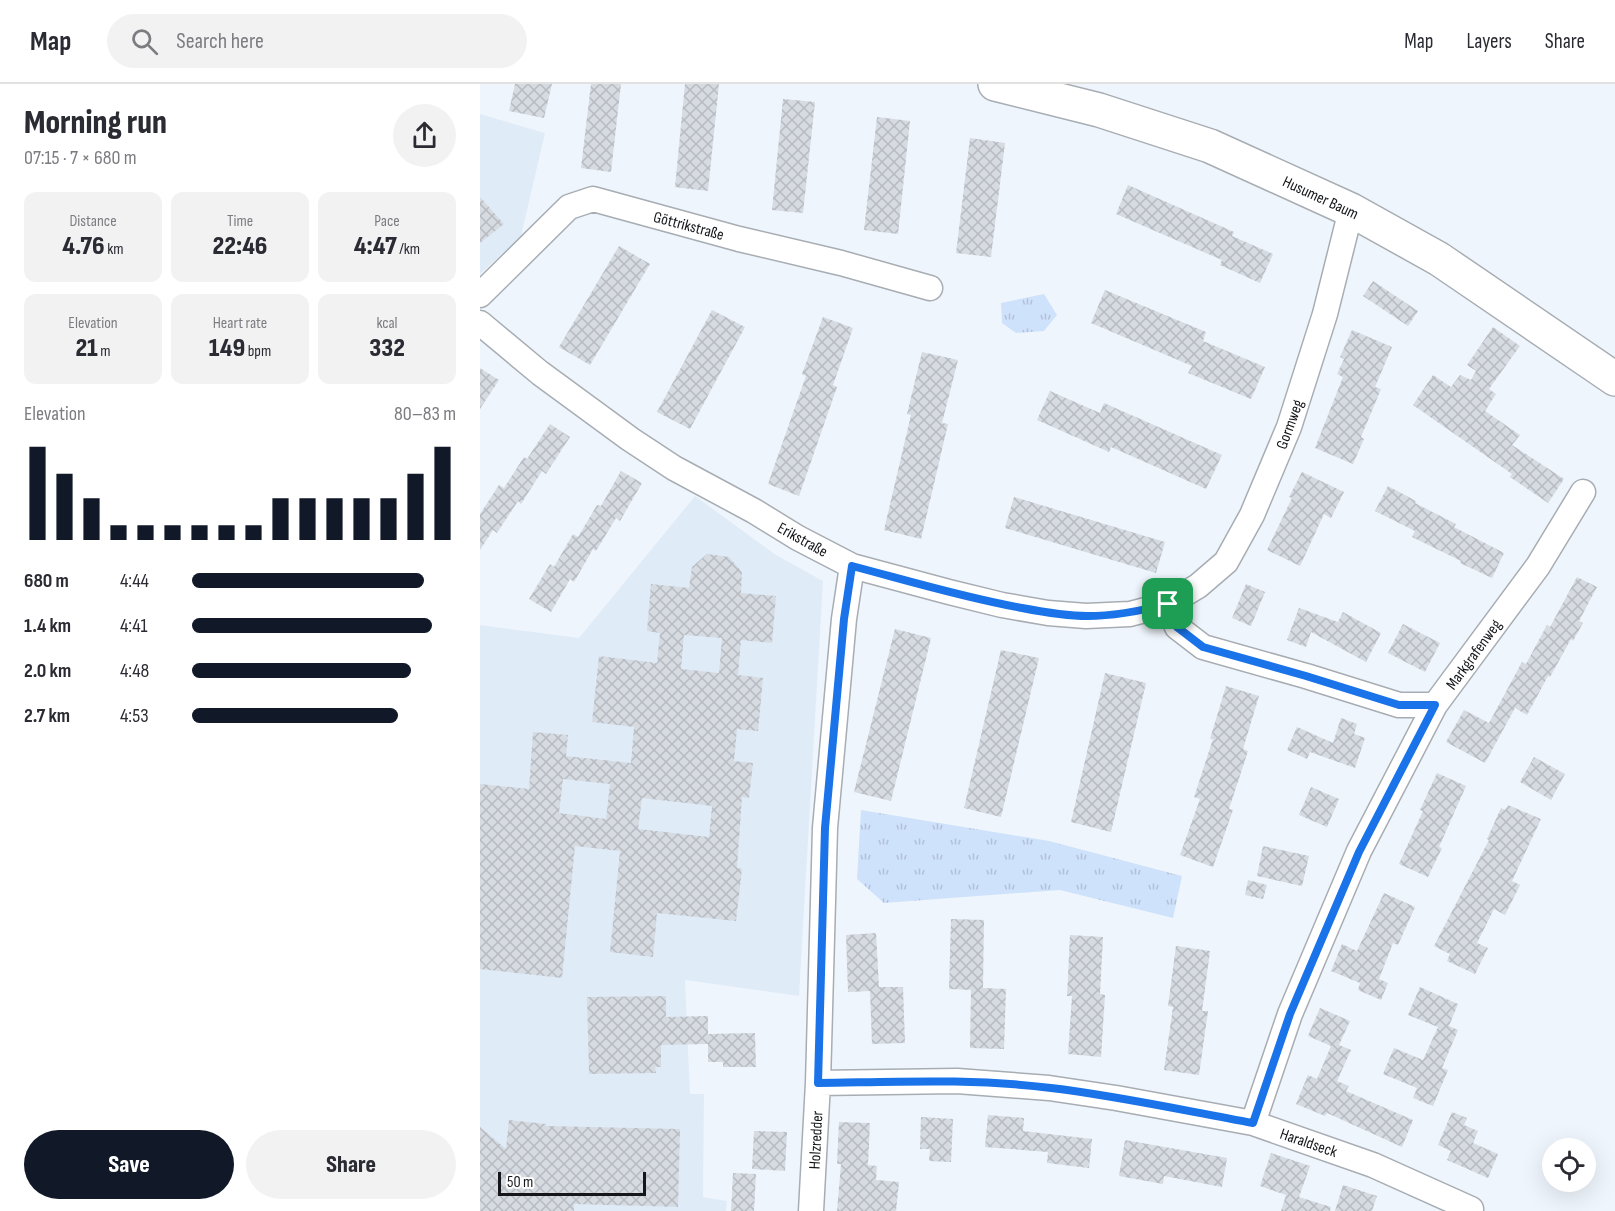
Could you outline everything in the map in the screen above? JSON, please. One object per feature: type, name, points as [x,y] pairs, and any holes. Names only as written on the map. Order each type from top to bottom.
[{"type":"street","name":"Husumer Baum","points":[[995,84],[1099,110],[1210,146],[1351,210],[1439,260],[1615,379]]},
{"type":"street","name":"Göttrikstraße","points":[[480,294],[569,207],[593,199],[930,288]]},
{"type":"street","name":"Gormweg","points":[[1168,604],[1198,586],[1226,562],[1252,515],[1293,417],[1325,314],[1351,210]]},
{"type":"street","name":"Erikstraße","points":[[480,323],[540,373],[665,462],[852,566],[1002,605],[1048,613],[1086,616],[1130,614],[1168,604]]},
{"type":"street","name":"Markgrafenweg","points":[[1253,1123],[1290,1014],[1355,861],[1435,705],[1538,566],[1583,492]]},
{"type":"street","name":"Holzredder","points":[[811,1211],[818,1083],[825,828],[844,619],[852,566]]},
{"type":"street","points":[[1168,604],[1177,627],[1203,647],[1399,705],[1435,705]]},
{"type":"street","name":"Haraldseck","points":[[818,1083],[957,1081],[1049,1088],[1253,1123],[1373,1165],[1471,1209]]},
{"type":"shaded area","points":[[480,114],[545,133],[521,236],[480,274]]},
{"type":"shaded area","points":[[695,496],[776,555],[823,581],[799,996],[685,980],[690,1094],[704,1094],[703,1197],[727,1201],[726,1211],[480,1211],[480,625],[579,638]]},
{"type":"green space","points":[[1044,294],[1057,315],[1044,331],[1016,333],[1002,323],[1001,303]]},
{"type":"green space","points":[[861,810],[1049,841],[1182,876],[1173,918],[1060,890],[884,903],[857,879]]},
{"type":"building","points":[[515,84],[552,84],[544,118],[509,111]]},
{"type":"building","points":[[591,84],[621,84],[611,172],[581,168]]},
{"type":"building","points":[[685,84],[719,84],[708,191],[675,187]]},
{"type":"building","points":[[783,99],[815,102],[803,213],[772,210]]},
{"type":"building","points":[[877,117],[910,121],[898,234],[864,230]]},
{"type":"building","points":[[970,138],[1005,143],[991,257],[956,253]]},
{"type":"building","points":[[1128,185],[1234,232],[1232,236],[1273,254],[1260,283],[1220,265],[1222,260],[1116,214]]},
{"type":"building","points":[[480,197],[504,224],[480,243]]},
{"type":"building","points":[[619,246],[650,264],[590,365],[559,347]]},
{"type":"building","points":[[1373,281],[1418,311],[1408,326],[1363,296]]},
{"type":"building","points":[[1105,290],[1206,332],[1203,341],[1265,367],[1251,399],[1188,373],[1192,366],[1091,323]]},
{"type":"building","points":[[712,310],[745,327],[690,429],[657,412]]},
{"type":"building","points":[[823,317],[853,328],[833,385],[837,387],[799,496],[768,484],[806,376],[802,374]]},
{"type":"building","points":[[1493,327],[1520,346],[1489,389],[1496,394],[1485,411],[1520,435],[1512,445],[1564,479],[1548,503],[1510,477],[1512,474],[1413,405],[1433,375],[1451,387],[1460,375],[1471,380],[1476,371],[1467,365]]},
{"type":"building","points":[[1352,330],[1392,347],[1375,387],[1381,389],[1361,437],[1364,439],[1353,464],[1315,448],[1343,377],[1337,374],[1344,359],[1340,357]]},
{"type":"building","points":[[922,352],[958,360],[942,423],[948,424],[921,539],[884,530],[911,415],[907,414]]},
{"type":"building","points":[[480,368],[499,380],[480,409]]},
{"type":"building","points":[[1050,391],[1100,413],[1104,403],[1222,455],[1206,489],[1111,447],[1109,452],[1037,420]]},
{"type":"building","points":[[550,424],[570,437],[546,474],[542,471],[521,504],[518,501],[497,533],[493,530],[480,550],[480,514],[499,485],[504,488],[524,457],[527,459]]},
{"type":"building","points":[[621,471],[642,483],[620,521],[616,518],[596,551],[593,549],[574,582],[570,579],[551,612],[529,599],[550,564],[554,567],[573,534],[578,537],[597,505],[601,506]]},
{"type":"building","points":[[1302,472],[1344,492],[1331,518],[1324,514],[1300,566],[1267,550]]},
{"type":"building","points":[[1388,486],[1456,524],[1454,527],[1504,553],[1492,578],[1412,537],[1415,531],[1375,511]]},
{"type":"building","points":[[1014,497],[1165,542],[1156,573],[1005,528]]},
{"type":"building","points":[[707,554],[729,557],[742,572],[741,593],[776,596],[772,643],[741,640],[738,675],[763,678],[758,731],[737,729],[734,761],[753,763],[749,798],[742,797],[737,868],[742,869],[736,921],[657,913],[653,957],[610,952],[620,851],[575,846],[562,978],[480,969],[480,784],[529,789],[533,732],[568,735],[566,756],[631,763],[634,727],[592,722],[599,656],[657,663],[660,633],[647,631],[651,584],[689,588],[692,567]],"holes":[[[684,635],[722,638],[719,673],[681,669]],[[563,779],[610,784],[606,819],[559,813]],[[642,798],[712,806],[709,837],[638,829]]]},
{"type":"building","points":[[1577,577],[1597,587],[1579,621],[1583,623],[1573,641],[1571,639],[1550,677],[1548,676],[1527,715],[1515,708],[1485,763],[1446,742],[1464,710],[1489,723],[1522,662],[1526,664],[1547,625],[1550,627]]},
{"type":"building","points":[[1246,584],[1265,592],[1251,626],[1232,618]]},
{"type":"building","points":[[1299,608],[1338,622],[1343,612],[1381,633],[1366,662],[1311,632],[1306,647],[1287,640]]},
{"type":"building","points":[[1403,624],[1440,643],[1425,672],[1388,653]]},
{"type":"building","points":[[895,629],[931,638],[891,801],[854,792]]},
{"type":"building","points":[[1001,650],[1039,658],[1001,817],[964,808]]},
{"type":"building","points":[[1105,673],[1146,683],[1111,832],[1071,822]]},
{"type":"building","points":[[1226,686],[1259,696],[1243,749],[1248,751],[1229,809],[1233,810],[1213,867],[1180,855],[1200,799],[1194,797],[1213,739],[1210,739]]},
{"type":"building","points":[[1341,718],[1357,724],[1354,734],[1365,738],[1355,768],[1310,752],[1307,759],[1287,750],[1297,727],[1333,743]]},
{"type":"building","points":[[1534,757],[1565,774],[1551,800],[1520,782]]},
{"type":"building","points":[[1437,773],[1466,786],[1428,877],[1399,864]]},
{"type":"building","points":[[1311,787],[1339,799],[1327,827],[1299,815]]},
{"type":"building","points":[[1508,805],[1541,819],[1512,881],[1520,885],[1505,915],[1494,909],[1477,943],[1488,948],[1475,974],[1447,961],[1450,954],[1434,946],[1489,840],[1487,839],[1501,808],[1505,810]]},
{"type":"building","points":[[1263,846],[1309,856],[1302,886],[1257,876]]},
{"type":"building","points":[[1248,880],[1267,885],[1263,899],[1245,895]]},
{"type":"building","points":[[1384,893],[1415,907],[1398,945],[1393,943],[1379,979],[1388,983],[1381,1000],[1358,990],[1360,983],[1331,971],[1342,944],[1357,951]]},
{"type":"building","points":[[951,919],[984,920],[983,988],[1006,989],[1004,1049],[970,1048],[971,990],[949,989]]},
{"type":"building","points":[[876,933],[879,987],[903,987],[905,1043],[872,1044],[870,991],[848,992],[846,935]]},
{"type":"building","points":[[1070,935],[1103,937],[1100,994],[1105,995],[1101,1057],[1068,1054],[1072,996],[1067,996]]},
{"type":"building","points":[[1176,946],[1210,951],[1202,1011],[1208,1011],[1199,1075],[1164,1070],[1173,1007],[1168,1006]]},
{"type":"building","points":[[1420,987],[1458,1004],[1449,1026],[1458,1030],[1442,1068],[1448,1070],[1433,1106],[1413,1098],[1417,1088],[1383,1074],[1394,1048],[1423,1060],[1438,1027],[1408,1015]]},
{"type":"building","points":[[666,996],[666,1017],[708,1016],[708,1034],[755,1033],[756,1067],[723,1067],[723,1062],[708,1062],[708,1044],[661,1045],[661,1067],[655,1067],[656,1073],[589,1074],[587,997]]},
{"type":"building","points":[[1320,1008],[1350,1021],[1339,1045],[1351,1050],[1337,1081],[1349,1086],[1346,1091],[1413,1120],[1402,1147],[1327,1113],[1325,1116],[1296,1104],[1308,1075],[1317,1079],[1331,1046],[1308,1036]]},
{"type":"building","points":[[1452,1112],[1467,1118],[1464,1125],[1478,1131],[1473,1143],[1498,1154],[1488,1178],[1447,1160],[1451,1151],[1438,1145]]},
{"type":"building","points":[[988,1115],[1024,1118],[1023,1131],[1092,1139],[1089,1168],[1047,1163],[1048,1152],[985,1147]]},
{"type":"building","points":[[921,1117],[953,1119],[951,1162],[929,1161],[930,1149],[920,1149]]},
{"type":"building","points":[[509,1120],[546,1124],[546,1126],[680,1129],[678,1207],[574,1204],[574,1211],[480,1211],[480,1127],[506,1149]]},
{"type":"building","points":[[839,1122],[870,1123],[868,1165],[877,1166],[876,1180],[899,1182],[896,1211],[837,1211],[841,1164],[837,1164]]},
{"type":"building","points":[[754,1131],[787,1132],[785,1171],[752,1169]]},
{"type":"building","points":[[1125,1140],[1227,1158],[1222,1187],[1164,1176],[1163,1184],[1119,1176]]},
{"type":"building","points":[[1271,1153],[1310,1166],[1299,1197],[1331,1207],[1330,1211],[1281,1211],[1286,1195],[1260,1186]]},
{"type":"building","points":[[733,1173],[756,1174],[754,1211],[731,1211]]},
{"type":"building","points":[[1343,1185],[1377,1196],[1372,1211],[1335,1211]]},
{"type":"route","points":[[852,566],[1002,605],[1048,613],[1086,616],[1130,614],[1168,604],[1177,627],[1203,647],[1399,705],[1435,705],[1359,852],[1290,1014],[1253,1123],[1049,1088],[957,1081],[818,1083],[825,828],[844,619],[852,566]]}]
